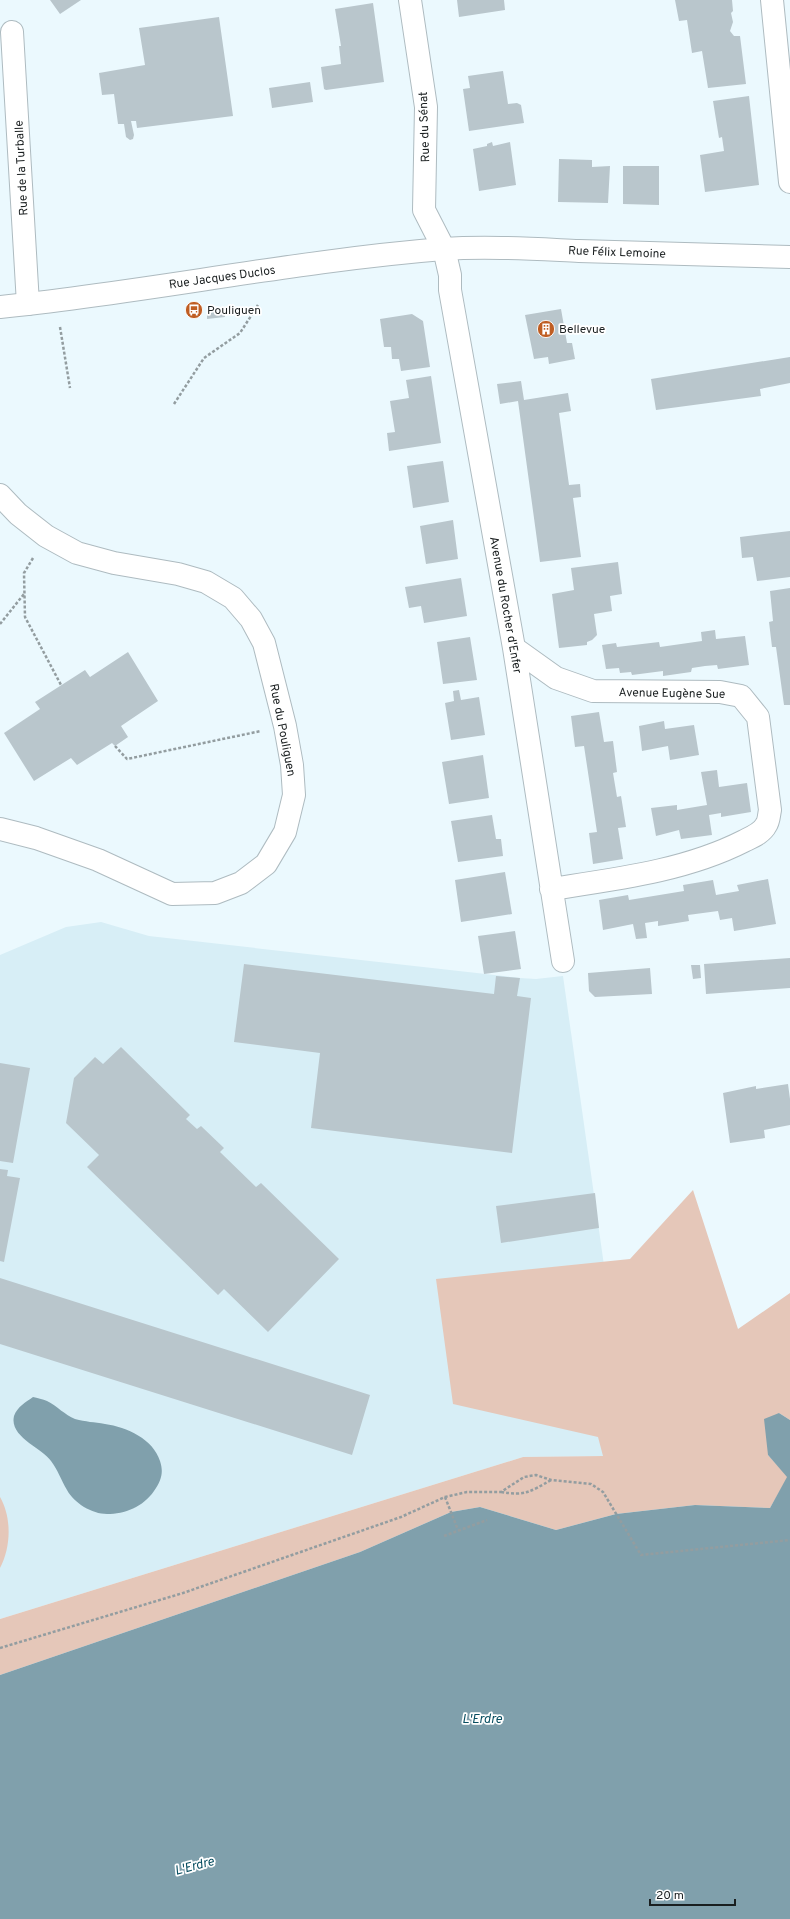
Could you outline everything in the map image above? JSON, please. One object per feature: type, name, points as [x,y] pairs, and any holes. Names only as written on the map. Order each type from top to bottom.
[{"type":"street","name":"Rue du Sénat","points":[[410,0],[426,107],[424,210],[444,249]]},
{"type":"street","points":[[772,0],[790,182]]},
{"type":"street","name":"Rue de la Turballe","points":[[12,32],[28,304]]},
{"type":"street","name":"Rue Félix Lemoine","points":[[444,249],[495,248],[790,257]]},
{"type":"street","name":"Rue Jacques Duclos","points":[[0,307],[57,302],[260,271],[444,249]]},
{"type":"street","name":"Avenue du Rocher d'Enfer","points":[[444,249],[514,648],[563,961]]},
{"type":"street","name":"Rue du Pouliguen","points":[[0,495],[18,514],[46,536],[77,553],[114,563],[178,574],[206,582],[233,598],[251,620],[264,643],[285,726],[292,765],[294,795],[285,832],[266,864],[241,883],[215,893],[172,894],[98,860],[36,838],[0,829]]},
{"type":"street","name":"Avenue Eugène Sue","points":[[514,648],[556,678],[594,691],[720,692],[741,696],[758,716],[770,810],[766,825],[757,834],[730,848],[680,864],[636,875],[551,889]]},
{"type":"path","points":[[174,404],[204,358],[240,332],[258,305]]},
{"type":"path","points":[[60,327],[70,388]]},
{"type":"path","points":[[46,536],[24,573],[24,617],[61,685]]},
{"type":"path","points":[[0,624],[24,594]]},
{"type":"path","points":[[115,746],[127,759],[285,726]]},
{"type":"path","points":[[501,1492],[524,1477],[536,1475],[551,1480],[591,1484],[603,1492],[642,1555],[790,1540]]},
{"type":"path","points":[[0,1648],[183,1593],[401,1517],[445,1497],[467,1492],[501,1492],[519,1495],[532,1491],[551,1480]]},
{"type":"path","points":[[445,1497],[458,1530]]},
{"type":"path","points":[[444,1536],[487,1520]]},
{"type":"shaded area","points":[[101,922],[149,936],[520,978],[536,979],[563,976],[631,1456],[523,1457],[0,1619],[0,955],[66,927]]},
{"type":"shaded area","points":[[693,1190],[738,1329],[790,1293],[790,1420],[779,1413],[768,1455],[788,1477],[770,1508],[695,1505],[616,1514],[556,1530],[480,1507],[451,1512],[360,1552],[0,1675],[0,1619],[523,1457],[603,1456],[598,1437],[453,1404],[436,1279],[630,1259]]},
{"type":"shaded area","points":[[0,1497],[7,1514],[9,1532],[4,1560],[0,1568]]},
{"type":"water","points":[[33,1397],[47,1401],[75,1419],[122,1428],[145,1440],[157,1453],[162,1469],[160,1480],[150,1497],[127,1511],[114,1514],[101,1514],[95,1512],[84,1507],[74,1499],[70,1495],[56,1468],[47,1456],[27,1442],[16,1430],[14,1423],[15,1413],[22,1405]]},
{"type":"water","name":"L'Erdre","points":[[779,1413],[790,1420],[790,1919],[0,1919],[0,1675],[360,1552],[451,1512],[480,1507],[556,1530],[616,1514],[695,1505],[770,1508],[787,1477],[768,1455],[764,1419]]},
{"type":"building","points":[[50,0],[81,0],[60,14]]},
{"type":"building","points":[[457,0],[504,0],[505,10],[459,17]]},
{"type":"building","points":[[675,0],[732,0],[733,11],[731,13],[733,22],[730,31],[734,36],[740,36],[746,84],[708,88],[702,51],[692,53],[687,20],[679,21]]},
{"type":"building","points":[[373,3],[384,82],[326,90],[324,89],[321,67],[341,64],[339,46],[341,46],[335,9]]},
{"type":"building","points":[[219,17],[233,116],[137,128],[136,121],[131,121],[134,135],[133,139],[130,140],[126,137],[124,124],[118,124],[114,94],[102,95],[99,73],[145,65],[139,28]]},
{"type":"building","points":[[503,71],[508,104],[517,103],[521,105],[524,123],[469,131],[463,89],[470,88],[468,76]]},
{"type":"building","points":[[310,82],[313,102],[272,108],[269,88]]},
{"type":"building","points":[[749,96],[759,185],[705,192],[700,155],[724,151],[722,137],[719,138],[713,101]]},
{"type":"building","points":[[492,142],[493,146],[510,142],[516,185],[479,191],[473,149],[487,146],[487,144]]},
{"type":"building","points":[[559,159],[592,160],[592,167],[610,166],[608,203],[558,202]]},
{"type":"building","points":[[623,166],[659,166],[659,205],[623,204]]},
{"type":"building","name":"Bellevue","points":[[561,309],[567,343],[572,343],[575,359],[549,364],[548,357],[534,359],[525,315]]},
{"type":"building","points":[[224,310],[225,317],[207,319],[207,312]]},
{"type":"building","points":[[412,314],[423,321],[430,367],[401,371],[399,359],[392,359],[391,347],[384,347],[380,319]]},
{"type":"building","points":[[790,357],[790,383],[760,389],[761,396],[656,410],[651,379]]},
{"type":"building","points":[[431,376],[441,443],[389,451],[387,433],[395,432],[390,401],[409,398],[406,380]]},
{"type":"building","points":[[521,381],[524,400],[568,393],[571,411],[559,413],[569,485],[580,484],[581,497],[573,498],[581,557],[540,562],[518,401],[500,404],[497,384]]},
{"type":"building","points":[[443,461],[449,502],[413,508],[407,466]]},
{"type":"building","points":[[453,520],[458,559],[426,564],[420,526]]},
{"type":"building","points":[[790,531],[790,577],[757,581],[753,557],[742,558],[740,537]]},
{"type":"building","points":[[618,562],[622,594],[610,596],[612,611],[594,614],[597,635],[592,640],[587,642],[587,645],[559,648],[552,594],[574,590],[571,568]]},
{"type":"building","points":[[461,578],[467,616],[424,623],[421,606],[409,608],[405,587]]},
{"type":"building","points":[[790,588],[790,705],[784,705],[776,647],[772,647],[769,622],[773,621],[770,591]]},
{"type":"building","points":[[715,630],[716,639],[745,636],[749,665],[718,669],[717,665],[705,666],[692,668],[691,672],[663,676],[663,671],[632,675],[631,672],[620,673],[619,668],[606,669],[602,645],[616,643],[617,647],[659,642],[660,647],[702,641],[701,632]]},
{"type":"building","points":[[470,637],[477,680],[443,684],[437,642]]},
{"type":"building","points":[[128,652],[158,701],[121,726],[128,737],[115,746],[112,743],[77,765],[71,758],[34,781],[4,733],[40,709],[35,702],[85,670],[90,677]]},
{"type":"building","points":[[459,690],[461,700],[479,697],[485,735],[451,740],[445,703],[454,701],[453,691]]},
{"type":"building","points":[[599,712],[604,742],[613,741],[617,772],[613,773],[617,797],[621,796],[626,827],[618,828],[623,859],[593,864],[589,833],[597,832],[584,746],[575,747],[571,716]]},
{"type":"building","points":[[664,721],[665,729],[694,725],[699,755],[670,760],[668,746],[642,751],[639,726]]},
{"type":"building","points":[[483,755],[489,798],[449,804],[442,762]]},
{"type":"building","points":[[717,770],[719,787],[747,783],[751,812],[721,817],[721,813],[709,815],[712,835],[681,839],[679,830],[656,836],[651,808],[677,805],[677,810],[707,805],[701,772]]},
{"type":"building","points":[[492,815],[496,839],[501,839],[503,856],[458,862],[451,821]]},
{"type":"building","points":[[505,872],[512,914],[461,922],[455,880]]},
{"type":"building","points":[[768,879],[776,924],[734,931],[732,918],[720,920],[718,911],[688,915],[689,921],[658,926],[658,921],[645,923],[647,938],[636,939],[633,924],[603,930],[599,900],[628,895],[629,900],[684,891],[683,885],[713,880],[716,895],[739,891],[737,885]]},
{"type":"building","points":[[515,931],[521,969],[484,974],[478,936]]},
{"type":"building","points":[[790,958],[790,988],[706,994],[704,964]]},
{"type":"building","points":[[244,964],[494,994],[496,976],[520,978],[517,996],[531,998],[512,1153],[311,1128],[320,1053],[234,1042]]},
{"type":"building","points":[[691,965],[700,965],[701,978],[693,979]]},
{"type":"building","points":[[650,968],[652,994],[595,997],[589,991],[588,973]]},
{"type":"building","points":[[121,1047],[190,1115],[186,1119],[197,1129],[201,1126],[224,1148],[220,1152],[256,1187],[261,1183],[339,1259],[268,1332],[224,1289],[218,1295],[87,1167],[99,1155],[66,1123],[74,1078],[95,1057],[103,1064]]},
{"type":"building","points":[[0,1063],[30,1068],[13,1163],[0,1161]]},
{"type":"building","points":[[788,1084],[790,1099],[790,1125],[764,1130],[765,1138],[730,1143],[723,1093],[756,1086],[756,1089]]},
{"type":"building","points":[[0,1169],[8,1170],[7,1176],[20,1178],[4,1262],[0,1261]]},
{"type":"building","points":[[595,1193],[599,1228],[501,1243],[496,1206]]},
{"type":"building","points":[[0,1278],[370,1395],[352,1455],[0,1344]]},
{"type":"place","name":"Pouliguen","points":[[194,310]]},
{"type":"place","name":"Bellevue","points":[[546,329]]}]
